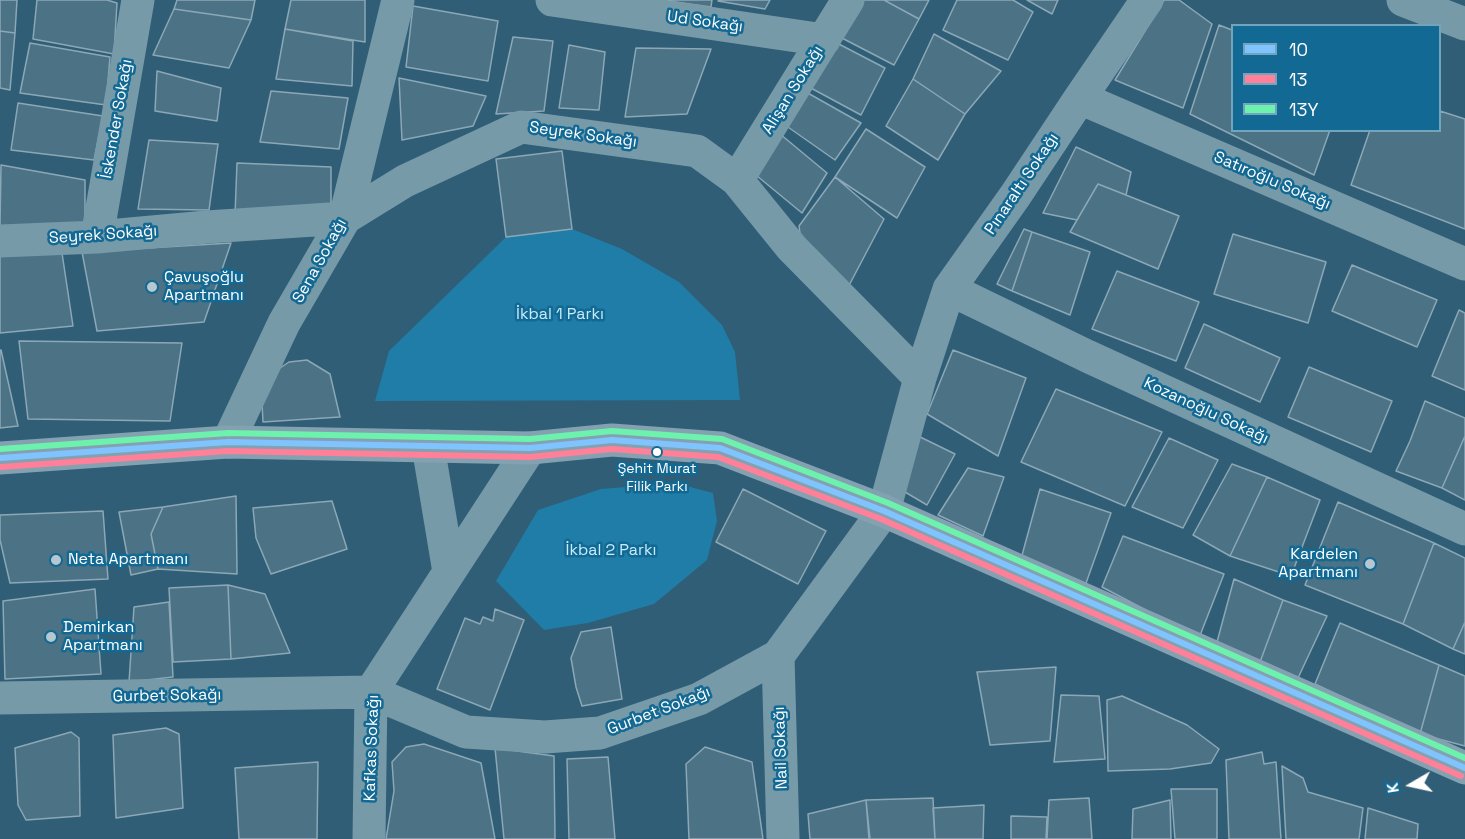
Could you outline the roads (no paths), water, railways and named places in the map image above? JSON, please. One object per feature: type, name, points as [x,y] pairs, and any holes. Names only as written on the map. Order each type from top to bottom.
[{"type":"main road","points":[[0,458],[228,442],[530,448],[612,440],[720,448],[884,511],[1465,768]]},
{"type":"street","name":"İskender Sokağı","points":[[97,237],[138,0]]},
{"type":"street","name":"Sena Sokağı","points":[[228,442],[284,323],[345,218],[398,0]]},
{"type":"street","name":"Ud Sokağı","points":[[552,0],[824,40]]},
{"type":"street","name":"Alişan Sokağı","points":[[737,180],[848,0]]},
{"type":"street","name":"Pınaraltı Sokağı","points":[[920,378],[949,289],[1015,196],[1147,0]]},
{"type":"street","points":[[1403,0],[1465,24]]},
{"type":"street","name":"Satıroğlu Sokağı","points":[[1080,98],[1465,264]]},
{"type":"street","name":"Seyrek Sokağı","points":[[0,241],[97,237],[345,218],[405,181],[520,127],[697,151],[737,180],[792,248],[920,378]]},
{"type":"street","name":"Kozanoğlu Sokağı","points":[[949,289],[1087,356],[1465,530]]},
{"type":"street","points":[[884,511],[920,378]]},
{"type":"street","points":[[428,446],[450,572]]},
{"type":"street","name":"Kafkas Sokağı","points":[[369,839],[371,692],[530,448]]},
{"type":"street","name":"Gurbet Sokağı","points":[[0,698],[371,692],[466,732],[545,737],[600,733],[699,699],[778,656],[884,511]]},
{"type":"street","name":"Nail Sokağı","points":[[778,656],[783,839]]},
{"type":"place","name":"Çavuşoğlu Apartmanı","points":[[152,287]]},
{"type":"place","name":"Şehit Murat Filik Parkı","points":[[657,452]]},
{"type":"place","name":"Neta Apartmanı","points":[[56,560]]},
{"type":"place","name":"Kardelen Apartmanı","points":[[1370,564]]},
{"type":"place","name":"Demirkan Apartmanı","points":[[51,637]]},
{"type":"park label","name":"İkbal 1 Parkı","points":[[560,315]]},
{"type":"park label","name":"İkbal 2 Parkı","points":[[611,551]]}]
